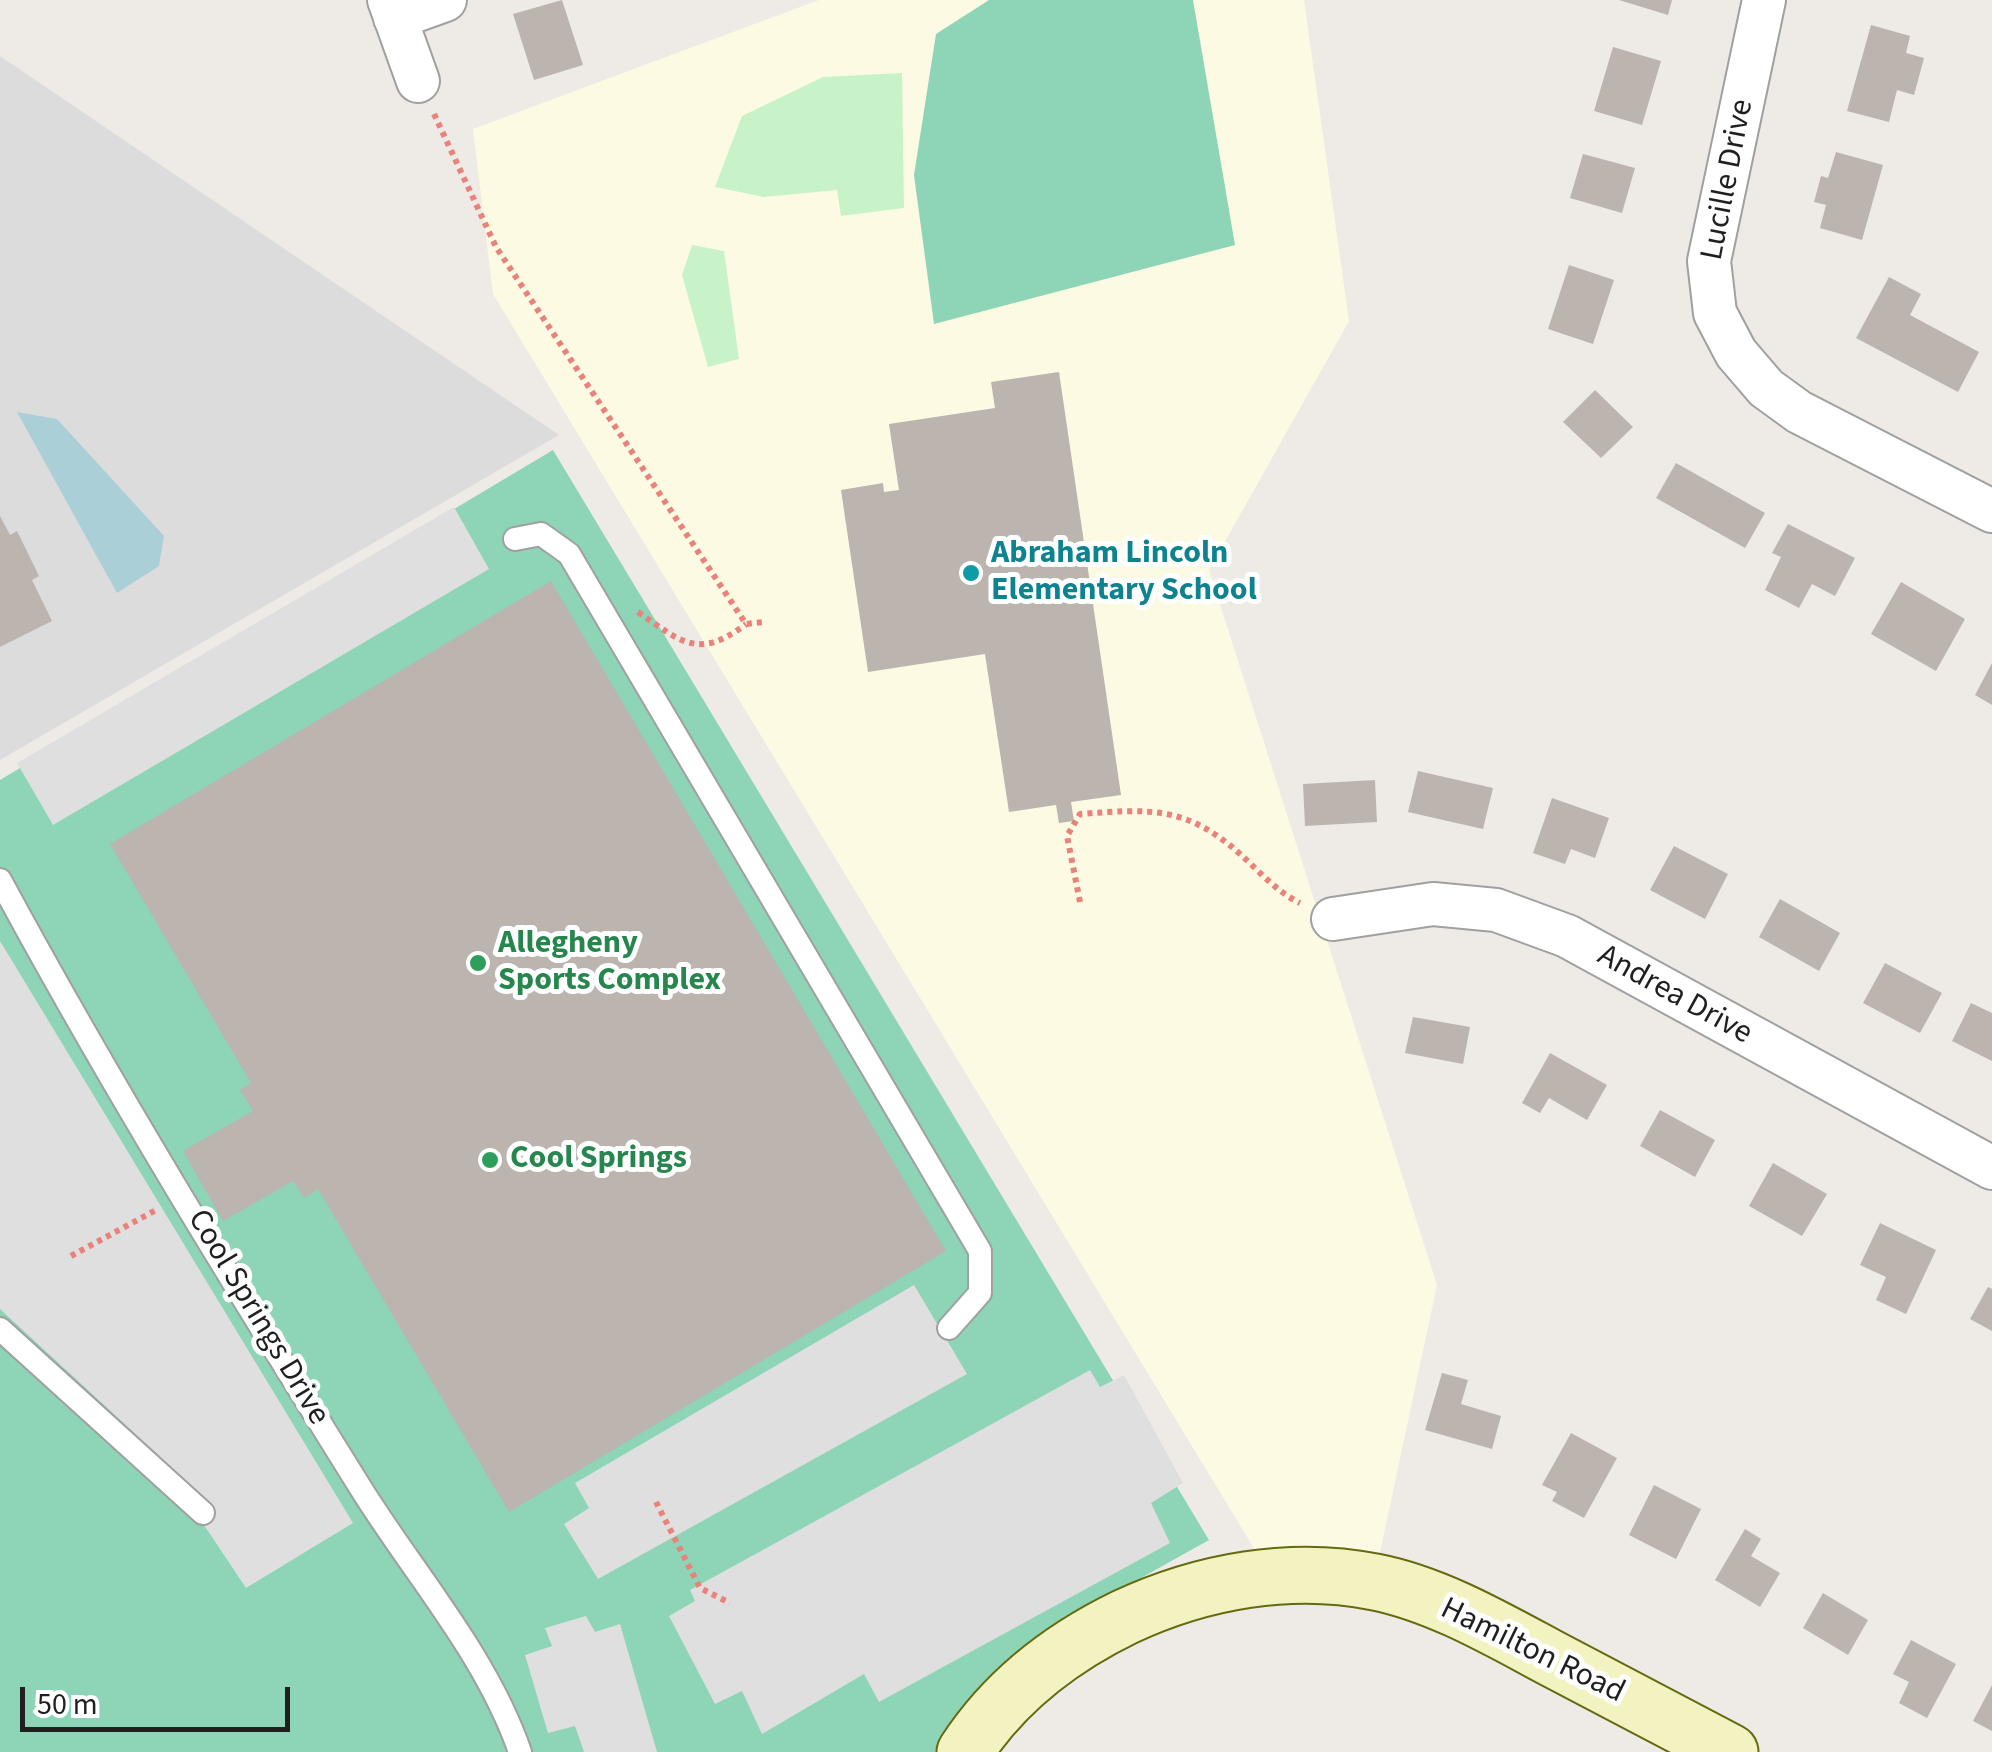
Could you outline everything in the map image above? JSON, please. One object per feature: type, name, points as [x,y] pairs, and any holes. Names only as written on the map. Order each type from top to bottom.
[{"type":"street","points":[[418,81],[392,9],[445,0]]},
{"type":"street","name":"Lucille Drive","points":[[1764,0],[1709,261],[1715,313],[1736,353],[1798,412],[1992,511]]},
{"type":"street","name":"Andrea Drive","points":[[1333,919],[1433,904],[1496,910],[1566,936],[1992,1168]]},
{"type":"street","name":"Hamilton Road","points":[[965,1752],[1014,1693],[1058,1653],[1108,1625],[1164,1599],[1222,1583],[1324,1575],[1378,1582],[1476,1618],[1730,1752]]},
{"type":"lane","points":[[514,539],[541,534],[569,554],[980,1251],[980,1292],[949,1328]]},
{"type":"lane","name":"Cool Springs Drive","points":[[0,880],[183,1195],[362,1490],[506,1711],[520,1752]]},
{"type":"lane","points":[[0,1329],[203,1513]]},
{"type":"path","points":[[418,81],[496,247],[746,624]]},
{"type":"path","points":[[627,612],[634,610],[674,640],[692,645],[718,640],[746,624],[764,622]]},
{"type":"path","points":[[1080,902],[1067,836],[1080,814],[1153,808],[1188,820],[1229,844],[1287,897],[1333,919]]},
{"type":"path","points":[[71,1256],[183,1195]]},
{"type":"path","points":[[656,1502],[700,1588],[730,1604]]},
{"type":"shaded area","points":[[819,0],[1304,0],[1349,321],[1209,570],[1437,1285],[1379,1557],[1255,1550],[493,294],[473,129]]},
{"type":"shaded area","points":[[0,56],[559,435],[0,760]]},
{"type":"shaded area","points":[[454,507],[489,569],[53,825],[17,763]]},
{"type":"shaded area","points":[[0,941],[353,1523],[246,1588],[156,1453],[0,1309]]},
{"type":"shaded area","points":[[914,1285],[967,1374],[598,1579],[564,1524],[589,1508],[575,1483]]},
{"type":"shaded area","points":[[1090,1370],[1100,1387],[1124,1375],[1183,1483],[1151,1503],[1170,1543],[879,1702],[864,1674],[762,1734],[742,1691],[715,1704],[669,1616],[695,1601],[690,1590]]},
{"type":"shaded area","points":[[586,1616],[595,1632],[620,1624],[657,1752],[584,1752],[575,1726],[548,1733],[525,1655],[552,1646],[545,1628]]},
{"type":"green space","points":[[989,0],[1193,0],[1235,245],[934,324],[914,175],[936,34]]},
{"type":"green space","points":[[902,73],[904,208],[841,216],[837,190],[764,197],[715,187],[742,116],[823,77]]},
{"type":"green space","points":[[692,245],[724,251],[739,359],[708,367],[682,275]]},
{"type":"green space","name":"Cool Springs","points":[[553,450],[1209,1540],[1082,1611],[945,1752],[0,1752],[0,780]]},
{"type":"water","points":[[17,412],[57,419],[164,536],[159,566],[117,593]]},
{"type":"building","points":[[562,0],[583,65],[534,80],[513,14]]},
{"type":"building","points":[[1619,0],[1672,0],[1668,15]]},
{"type":"building","points":[[1871,25],[1910,36],[1906,53],[1924,58],[1914,95],[1897,90],[1889,122],[1847,111]]},
{"type":"building","points":[[1613,47],[1661,61],[1642,125],[1594,111]]},
{"type":"building","points":[[1836,152],[1883,165],[1862,240],[1820,228],[1826,205],[1814,202],[1821,176],[1828,178]]},
{"type":"building","points":[[1583,154],[1635,168],[1622,213],[1570,198]]},
{"type":"building","points":[[1569,265],[1614,280],[1593,344],[1548,329]]},
{"type":"building","points":[[1889,277],[1921,294],[1910,315],[1979,352],[1958,392],[1856,338]]},
{"type":"building","name":"Abraham Lincoln Elementary School","points":[[1059,372],[1121,795],[1071,802],[1074,821],[1059,823],[1056,805],[1009,812],[985,654],[868,672],[841,490],[883,483],[884,492],[899,490],[889,424],[995,408],[991,382]]},
{"type":"building","points":[[1595,390],[1633,427],[1601,458],[1563,422]]},
{"type":"building","points":[[1676,463],[1765,513],[1745,548],[1656,498]]},
{"type":"building","points":[[0,516],[10,535],[17,531],[39,576],[32,580],[52,621],[0,647]]},
{"type":"building","points":[[1788,524],[1855,558],[1835,596],[1812,584],[1799,608],[1765,590],[1781,557],[1772,553]]},
{"type":"building","name":"Allegheny Sports Complex","points":[[551,581],[946,1251],[509,1512],[318,1189],[304,1198],[293,1181],[223,1221],[183,1151],[253,1111],[240,1090],[251,1083],[110,844]]},
{"type":"building","points":[[1901,582],[1965,619],[1936,671],[1871,634]]},
{"type":"building","points":[[1992,663],[1992,705],[1975,695]]},
{"type":"building","points":[[1418,771],[1493,788],[1483,829],[1408,812]]},
{"type":"building","points":[[1375,780],[1377,822],[1305,826],[1303,784]]},
{"type":"building","points":[[1552,798],[1609,818],[1595,858],[1571,849],[1565,864],[1533,853]]},
{"type":"building","points":[[1674,846],[1728,874],[1705,919],[1650,890]]},
{"type":"building","points":[[1780,899],[1840,933],[1819,971],[1759,937]]},
{"type":"building","points":[[1885,963],[1942,993],[1920,1033],[1863,1003]]},
{"type":"building","points":[[1971,1003],[1992,1013],[1992,1061],[1952,1041]]},
{"type":"building","points":[[1413,1017],[1470,1027],[1463,1064],[1405,1053]]},
{"type":"building","points":[[1550,1053],[1607,1085],[1587,1120],[1549,1098],[1540,1113],[1522,1103]]},
{"type":"building","points":[[1660,1110],[1715,1140],[1695,1177],[1640,1146]]},
{"type":"building","points":[[1773,1163],[1827,1194],[1802,1236],[1749,1206]]},
{"type":"building","points":[[1880,1223],[1936,1250],[1906,1314],[1876,1300],[1886,1277],[1860,1265]]},
{"type":"building","points":[[1988,1287],[1992,1289],[1992,1331],[1970,1319]]},
{"type":"building","points":[[1442,1373],[1468,1380],[1461,1404],[1501,1416],[1492,1449],[1425,1430]]},
{"type":"building","points":[[1571,1433],[1617,1458],[1584,1518],[1552,1501],[1557,1492],[1542,1485]]},
{"type":"building","points":[[1654,1485],[1701,1509],[1676,1559],[1629,1535]]},
{"type":"building","points":[[1745,1529],[1761,1539],[1751,1556],[1780,1573],[1760,1607],[1715,1580]]},
{"type":"building","points":[[1823,1593],[1868,1620],[1848,1655],[1803,1628]]},
{"type":"building","points":[[1911,1640],[1956,1664],[1927,1718],[1899,1703],[1909,1682],[1893,1674]]},
{"type":"building","points":[[1992,1685],[1992,1731],[1973,1721]]},
{"type":"place","name":"Abraham Lincoln Elementary School","points":[[971,573]]},
{"type":"place","name":"Allegheny Sports Complex","points":[[478,963]]},
{"type":"place","name":"Cool Springs","points":[[490,1160]]}]
